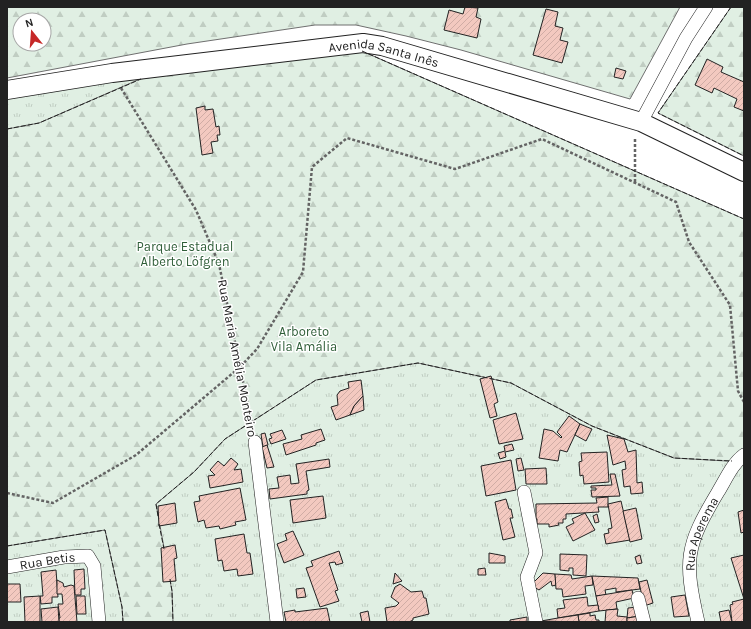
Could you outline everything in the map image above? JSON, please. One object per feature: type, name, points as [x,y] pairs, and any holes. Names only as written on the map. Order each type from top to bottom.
[{"type":"main road","name":"Avenida Santa Inês","points":[[7,90],[112,74],[363,42],[584,103],[638,121],[744,172]]},
{"type":"street","points":[[638,121],[686,38],[706,7]]},
{"type":"street","name":"Rua Maria Amélia Monteiro","points":[[255,442],[277,622]]},
{"type":"street","name":"Rua Aperema","points":[[698,622],[690,586],[690,549],[702,520],[735,463],[744,455]]},
{"type":"street","points":[[524,492],[536,554],[527,577],[536,622]]},
{"type":"street","name":"Rua Betis","points":[[7,567],[64,557],[88,556],[94,566],[99,622]]},
{"type":"street","points":[[638,598],[644,622]]},
{"type":"path","name":"Rua Maria Amélia Monteiro","points":[[112,74],[199,216],[219,264],[255,442]]},
{"type":"path","points":[[635,182],[638,121]]},
{"type":"path","points":[[7,493],[54,503],[136,455],[240,367],[257,349],[303,272],[312,167],[347,138],[455,169],[542,139],[676,202],[689,242],[730,305],[738,391],[744,402]]},
{"type":"green space","points":[[7,7],[680,7],[630,99],[461,50],[356,25],[315,25],[187,44],[7,78]]},
{"type":"green space","points":[[731,7],[744,7],[744,156],[658,113]]},
{"type":"green space","name":"Parque Estadual Alberto Löfgren","points":[[355,48],[744,221],[744,622],[7,622],[7,91]]},
{"type":"green space","name":"Parque Estadual Alberto Löfgren","points":[[355,48],[744,219],[744,462],[674,458],[592,426],[511,383],[418,363],[316,380],[225,439],[194,472],[156,504],[172,591],[173,622],[123,622],[122,607],[105,530],[7,546],[7,129],[39,123],[140,79]]},
{"type":"building","points":[[465,7],[478,8],[476,17],[481,19],[477,38],[444,30],[449,10],[463,14]]},
{"type":"building","points":[[546,9],[558,12],[555,26],[563,28],[560,40],[568,42],[562,63],[533,55]]},
{"type":"building","points":[[707,59],[723,67],[721,72],[744,82],[744,111],[734,107],[737,99],[714,88],[712,93],[695,85]]},
{"type":"building","points":[[616,68],[626,71],[623,79],[614,77]]},
{"type":"building","points":[[205,106],[205,110],[213,109],[216,127],[219,126],[220,135],[217,135],[218,141],[211,142],[213,153],[202,155],[196,108]]},
{"type":"building","points":[[491,376],[498,402],[494,404],[497,416],[490,418],[480,379]]},
{"type":"building","points":[[361,380],[363,396],[354,406],[350,415],[336,420],[331,407],[338,405],[337,395],[340,391],[349,388],[348,382]]},
{"type":"building","points":[[363,396],[364,410],[350,415],[354,406]]},
{"type":"building","points":[[516,413],[523,439],[499,444],[493,420]]},
{"type":"building","points":[[569,416],[580,424],[567,452],[560,450],[558,461],[539,458],[544,429],[553,431],[561,438],[562,437],[557,432]]},
{"type":"building","points":[[580,424],[592,429],[586,441],[575,435]]},
{"type":"building","points":[[321,429],[325,440],[316,443],[316,445],[286,455],[283,444],[302,439],[301,435]]},
{"type":"building","points":[[282,430],[286,439],[271,444],[269,439],[272,438],[270,434]]},
{"type":"building","points":[[265,433],[268,445],[263,447],[261,434]]},
{"type":"building","points":[[607,435],[624,439],[628,452],[636,450],[637,483],[642,482],[643,493],[631,494],[630,486],[624,487],[622,470],[626,469],[625,461],[613,465]]},
{"type":"building","points":[[512,444],[514,450],[505,452],[506,457],[500,459],[498,453],[505,451],[504,446]]},
{"type":"building","points":[[267,445],[274,467],[267,468],[262,447]]},
{"type":"building","points":[[607,452],[609,482],[584,484],[583,475],[580,476],[579,462],[582,461],[581,453]]},
{"type":"building","points":[[231,458],[238,464],[234,470],[241,469],[243,482],[210,488],[208,476],[215,475],[210,470],[218,461],[224,466]]},
{"type":"building","points":[[521,458],[524,470],[518,471],[516,459]]},
{"type":"building","points":[[329,459],[330,467],[306,471],[309,490],[307,491],[307,494],[270,499],[269,489],[279,488],[277,477],[290,475],[291,484],[299,483],[296,464]]},
{"type":"building","points":[[511,460],[516,490],[486,496],[481,466]]},
{"type":"building","points":[[546,468],[547,484],[526,484],[525,469]]},
{"type":"building","points":[[610,474],[615,474],[620,496],[592,497],[591,490],[596,490],[596,488],[591,488],[591,486],[612,485]]},
{"type":"building","points":[[240,488],[246,520],[235,522],[236,525],[220,529],[219,526],[206,528],[204,520],[198,522],[194,502],[200,501],[199,496]]},
{"type":"building","points":[[323,496],[326,518],[293,523],[290,500]]},
{"type":"building","points":[[608,497],[608,507],[598,507],[599,512],[566,514],[566,519],[563,519],[563,523],[558,523],[559,525],[549,527],[549,524],[537,524],[536,504],[597,503],[596,498]]},
{"type":"building","points":[[506,499],[509,509],[511,509],[513,518],[510,518],[515,537],[503,540],[495,502]]},
{"type":"building","points":[[621,501],[630,540],[606,544],[604,534],[609,533],[608,529],[612,528],[608,504]]},
{"type":"building","points":[[175,503],[177,523],[159,526],[158,506]]},
{"type":"building","points":[[636,508],[642,539],[630,542],[623,511]]},
{"type":"building","points":[[744,510],[744,532],[741,533],[738,512]]},
{"type":"building","points":[[585,513],[595,530],[573,541],[566,527],[574,523],[572,519]]},
{"type":"building","points":[[597,514],[599,522],[595,523],[593,516]]},
{"type":"building","points":[[293,531],[304,555],[284,563],[277,544],[287,540],[285,534]]},
{"type":"building","points":[[244,534],[247,553],[250,553],[253,574],[238,576],[237,569],[224,571],[222,560],[218,561],[215,539]]},
{"type":"building","points":[[175,545],[177,558],[174,559],[176,581],[163,582],[161,548]]},
{"type":"building","points":[[339,551],[343,563],[336,565],[335,562],[329,563],[338,590],[335,591],[339,601],[320,607],[306,568],[313,566],[311,561]]},
{"type":"building","points":[[489,553],[505,556],[505,563],[489,563]]},
{"type":"building","points":[[560,554],[587,555],[586,576],[573,575],[573,568],[569,568],[569,571],[560,570]]},
{"type":"building","points":[[640,555],[642,563],[637,564],[635,557]]},
{"type":"building","points":[[744,555],[744,599],[731,558]]},
{"type":"building","points":[[485,568],[486,575],[478,575],[478,569]]},
{"type":"building","points":[[84,569],[85,589],[81,589],[81,595],[75,595],[74,570]]},
{"type":"building","points":[[56,570],[58,597],[52,597],[52,603],[41,604],[40,596],[43,596],[41,572]]},
{"type":"building","points":[[395,573],[402,581],[393,584]]},
{"type":"building","points":[[543,573],[555,574],[556,585],[552,586],[551,581],[539,590],[534,587],[532,584]]},
{"type":"building","points":[[555,574],[571,575],[572,579],[592,576],[593,585],[585,586],[586,594],[563,597],[562,589],[556,589]]},
{"type":"building","points":[[592,576],[638,578],[640,589],[616,592],[616,588],[605,590],[606,595],[596,596]]},
{"type":"building","points":[[57,580],[63,583],[64,587],[71,585],[74,586],[77,622],[59,622],[60,618],[58,604],[63,604],[62,594],[57,594]]},
{"type":"building","points":[[647,580],[653,603],[644,606],[639,582]]},
{"type":"building","points":[[7,584],[20,584],[21,602],[7,602]]},
{"type":"building","points":[[400,584],[411,592],[422,591],[424,598],[426,598],[429,614],[413,618],[413,620],[409,622],[387,622],[385,608],[396,606],[399,603],[391,597],[395,587]]},
{"type":"building","points":[[304,588],[306,597],[297,598],[296,589]]},
{"type":"building","points":[[632,590],[634,598],[616,602],[617,609],[599,611],[596,596]]},
{"type":"building","points":[[685,595],[689,616],[674,617],[671,597]]},
{"type":"building","points":[[40,596],[40,622],[25,622],[24,597]]},
{"type":"building","points":[[76,596],[85,596],[86,614],[77,614]]},
{"type":"building","points":[[587,597],[588,606],[598,605],[599,611],[558,618],[557,609],[565,608],[563,600]]},
{"type":"building","points":[[744,599],[744,622],[732,622],[730,605],[733,604],[732,602]]},
{"type":"building","points":[[58,607],[59,622],[42,622],[41,609]]},
{"type":"building","points":[[638,607],[640,616],[627,618],[628,608]]},
{"type":"building","points":[[327,608],[330,622],[286,622],[284,612]]},
{"type":"building","points":[[618,609],[617,616],[627,617],[627,622],[605,622],[606,610]]},
{"type":"building","points":[[729,610],[732,622],[721,622],[719,612]]},
{"type":"building","points":[[368,611],[370,622],[362,622],[360,613]]},
{"type":"building","points":[[590,613],[590,616],[595,615],[596,620],[599,620],[599,622],[579,622],[578,615]]},
{"type":"building","points":[[578,615],[579,622],[541,621],[558,618]]},
{"type":"building","points":[[640,616],[641,622],[627,622],[627,618]]},
{"type":"building","points":[[527,617],[527,622],[510,622],[510,620]]},
{"type":"fence","points":[[731,7],[658,113],[744,156]]},
{"type":"fence","points":[[362,51],[744,219]]},
{"type":"fence","points":[[7,129],[39,123],[141,79]]},
{"type":"fence","points":[[158,516],[156,504],[194,472],[225,439],[316,380],[418,363],[511,383],[592,426],[674,458],[732,461]]},
{"type":"fence","points":[[159,524],[164,549]]},
{"type":"fence","points":[[7,546],[105,530],[122,607],[123,622]]},
{"type":"fence","points":[[170,579],[173,622]]},
{"type":"park label","name":"Arboreto Vila Amália","points":[[304,338]]}]
